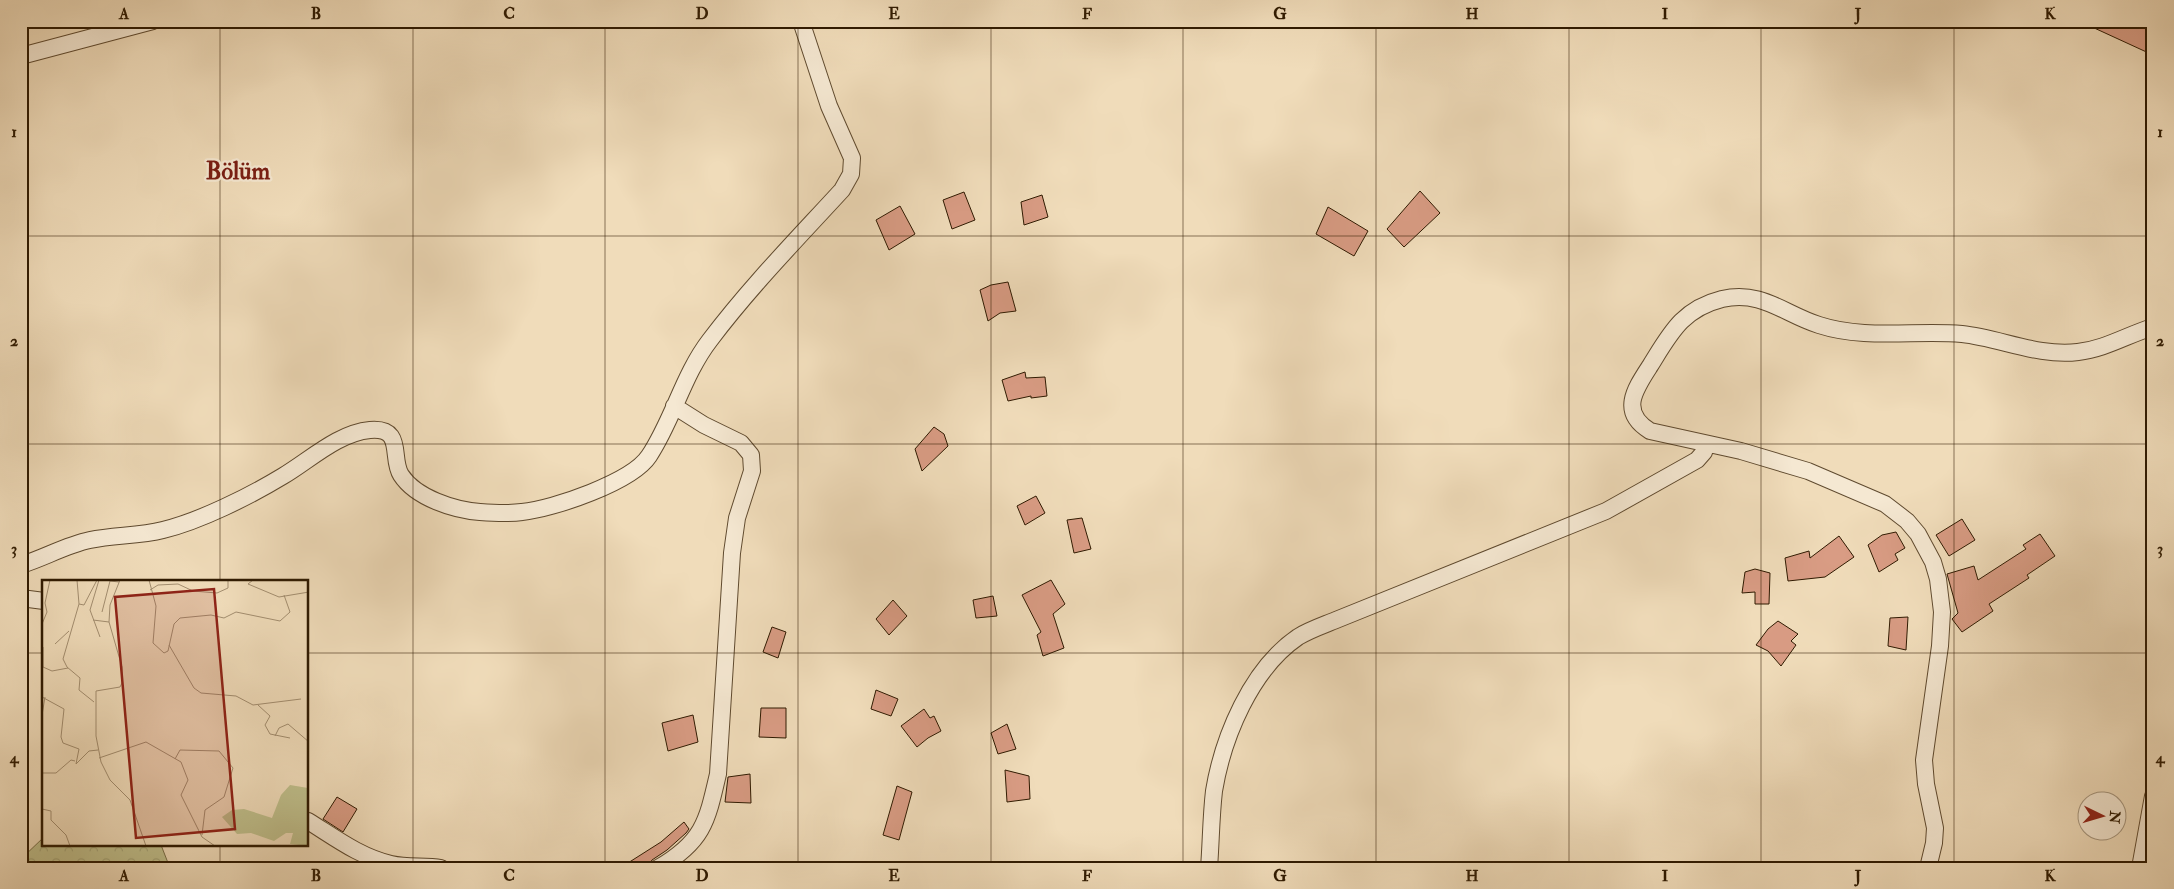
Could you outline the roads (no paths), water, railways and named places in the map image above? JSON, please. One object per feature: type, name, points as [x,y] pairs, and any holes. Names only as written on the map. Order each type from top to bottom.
[{"type":"street","points":[[21,56],[153,21]]},
{"type":"street","points":[[21,565],[76,544],[164,530],[197,518],[282,477],[351,434],[372,430],[386,433],[392,438],[396,444],[397,467],[400,474],[411,484],[440,503],[462,510],[490,513],[541,509],[616,482],[636,471],[650,455],[694,364],[710,340],[767,272],[842,190],[851,174],[850,150],[829,106],[801,21]]},
{"type":"street","points":[[1928,868],[1934,843],[1935,828],[1926,784],[1924,760],[1940,646],[1942,612],[1938,578],[1926,548],[1907,521],[1885,504],[1870,497],[1775,460],[1650,430],[1638,421],[1634,415],[1632,402],[1635,390],[1675,326],[1697,309],[1723,299],[1760,300],[1818,325],[1846,330],[1903,334],[1961,334],[1988,337],[2045,352],[2062,353],[2094,349],[2153,327]]},
{"type":"street","points":[[658,868],[680,856],[689,846],[705,822],[710,809],[718,774],[732,553],[737,518],[753,466],[751,455],[741,443],[704,425],[674,406]]},
{"type":"street","points":[[1209,868],[1214,792],[1224,750],[1252,686],[1268,664],[1285,647],[1300,636],[1336,620],[1606,510],[1697,460],[1704,452],[1706,444]]},
{"type":"street","points":[[21,598],[42,601]]},
{"type":"street","points":[[2140,868],[2153,796]]},
{"type":"street","points":[[309,822],[363,855],[376,860],[403,866],[442,868]]},
{"type":"district","name":"Bölüm","points":[[238,171]]}]
